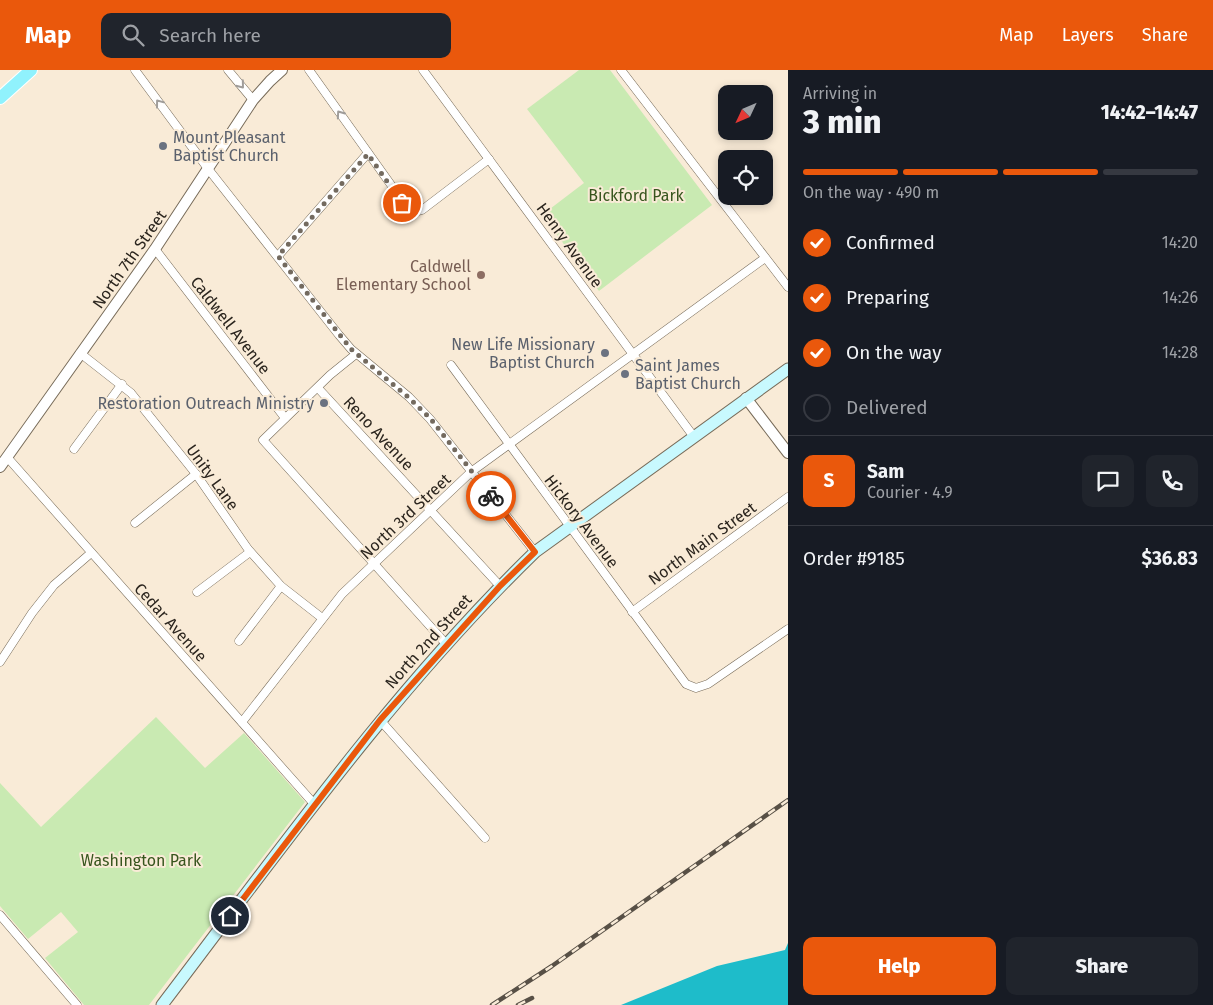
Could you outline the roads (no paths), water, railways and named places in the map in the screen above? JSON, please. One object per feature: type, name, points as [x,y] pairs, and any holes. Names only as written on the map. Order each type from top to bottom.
[{"type":"main road","points":[[0,98],[31,70]]},
{"type":"main road","name":"North 2nd Street","points":[[162,1005],[380,720],[500,586],[535,552],[788,369]]},
{"type":"street","points":[[135,70],[209,170],[339,335],[356,354],[430,418],[535,552]]},
{"type":"street","points":[[228,70],[253,100]]},
{"type":"street","name":"North 7th Street","points":[[2,462],[155,250],[253,100],[282,70]]},
{"type":"street","points":[[309,70],[409,210],[416,212],[422,210],[489,159]]},
{"type":"street","points":[[621,70],[788,287]]},
{"type":"street","name":"Henry Avenue","points":[[426,71],[694,437]]},
{"type":"street","points":[[278,256],[368,154]]},
{"type":"street","name":"Caldwell Avenue","points":[[155,250],[285,418]]},
{"type":"street","name":"North 3rd Street","points":[[242,722],[342,594],[472,472],[632,353],[765,258]]},
{"type":"street","name":"Unity Lane","points":[[80,353],[122,384],[196,474],[250,552],[281,586],[322,618]]},
{"type":"street","points":[[356,354],[330,375],[263,440],[373,565],[447,645]]},
{"type":"street","name":"Hickory Avenue","points":[[451,364],[686,684],[696,688],[708,684],[788,629]]},
{"type":"street","points":[[74,450],[122,384]]},
{"type":"street","name":"Reno Avenue","points":[[318,388],[500,586]]},
{"type":"street","points":[[746,398],[788,452]]},
{"type":"street","name":"Cedar Avenue","points":[[2,462],[91,553],[315,806]]},
{"type":"street","points":[[135,523],[196,474]]},
{"type":"street","name":"North Main Street","points":[[632,612],[788,497]]},
{"type":"street","points":[[197,592],[250,552]]},
{"type":"street","points":[[0,662],[32,613],[54,585],[91,553]]},
{"type":"street","points":[[239,641],[281,586]]},
{"type":"street","points":[[380,720],[485,838]]},
{"type":"street","points":[[0,915],[77,1005]]},
{"type":"water","points":[[788,943],[788,1005],[621,1005],[717,966],[785,950]]},
{"type":"railway","points":[[492,1005],[552,966],[788,800]]},
{"type":"railway","points":[[518,1005],[532,998]]},
{"type":"place","name":"Mount Pleasant Baptist Church","points":[[163,146]]},
{"type":"place","name":"Caldwell Elementary School","points":[[481,275]]},
{"type":"place","name":"New Life Missionary Baptist Church","points":[[605,353]]},
{"type":"place","name":"Saint James Baptist Church","points":[[625,374]]},
{"type":"place","name":"Restoration Outreach Ministry","points":[[324,403]]},
{"type":"park label","name":"Bickford Park","points":[[636,195]]},
{"type":"park label","name":"Washington Park","points":[[141,860]]}]
